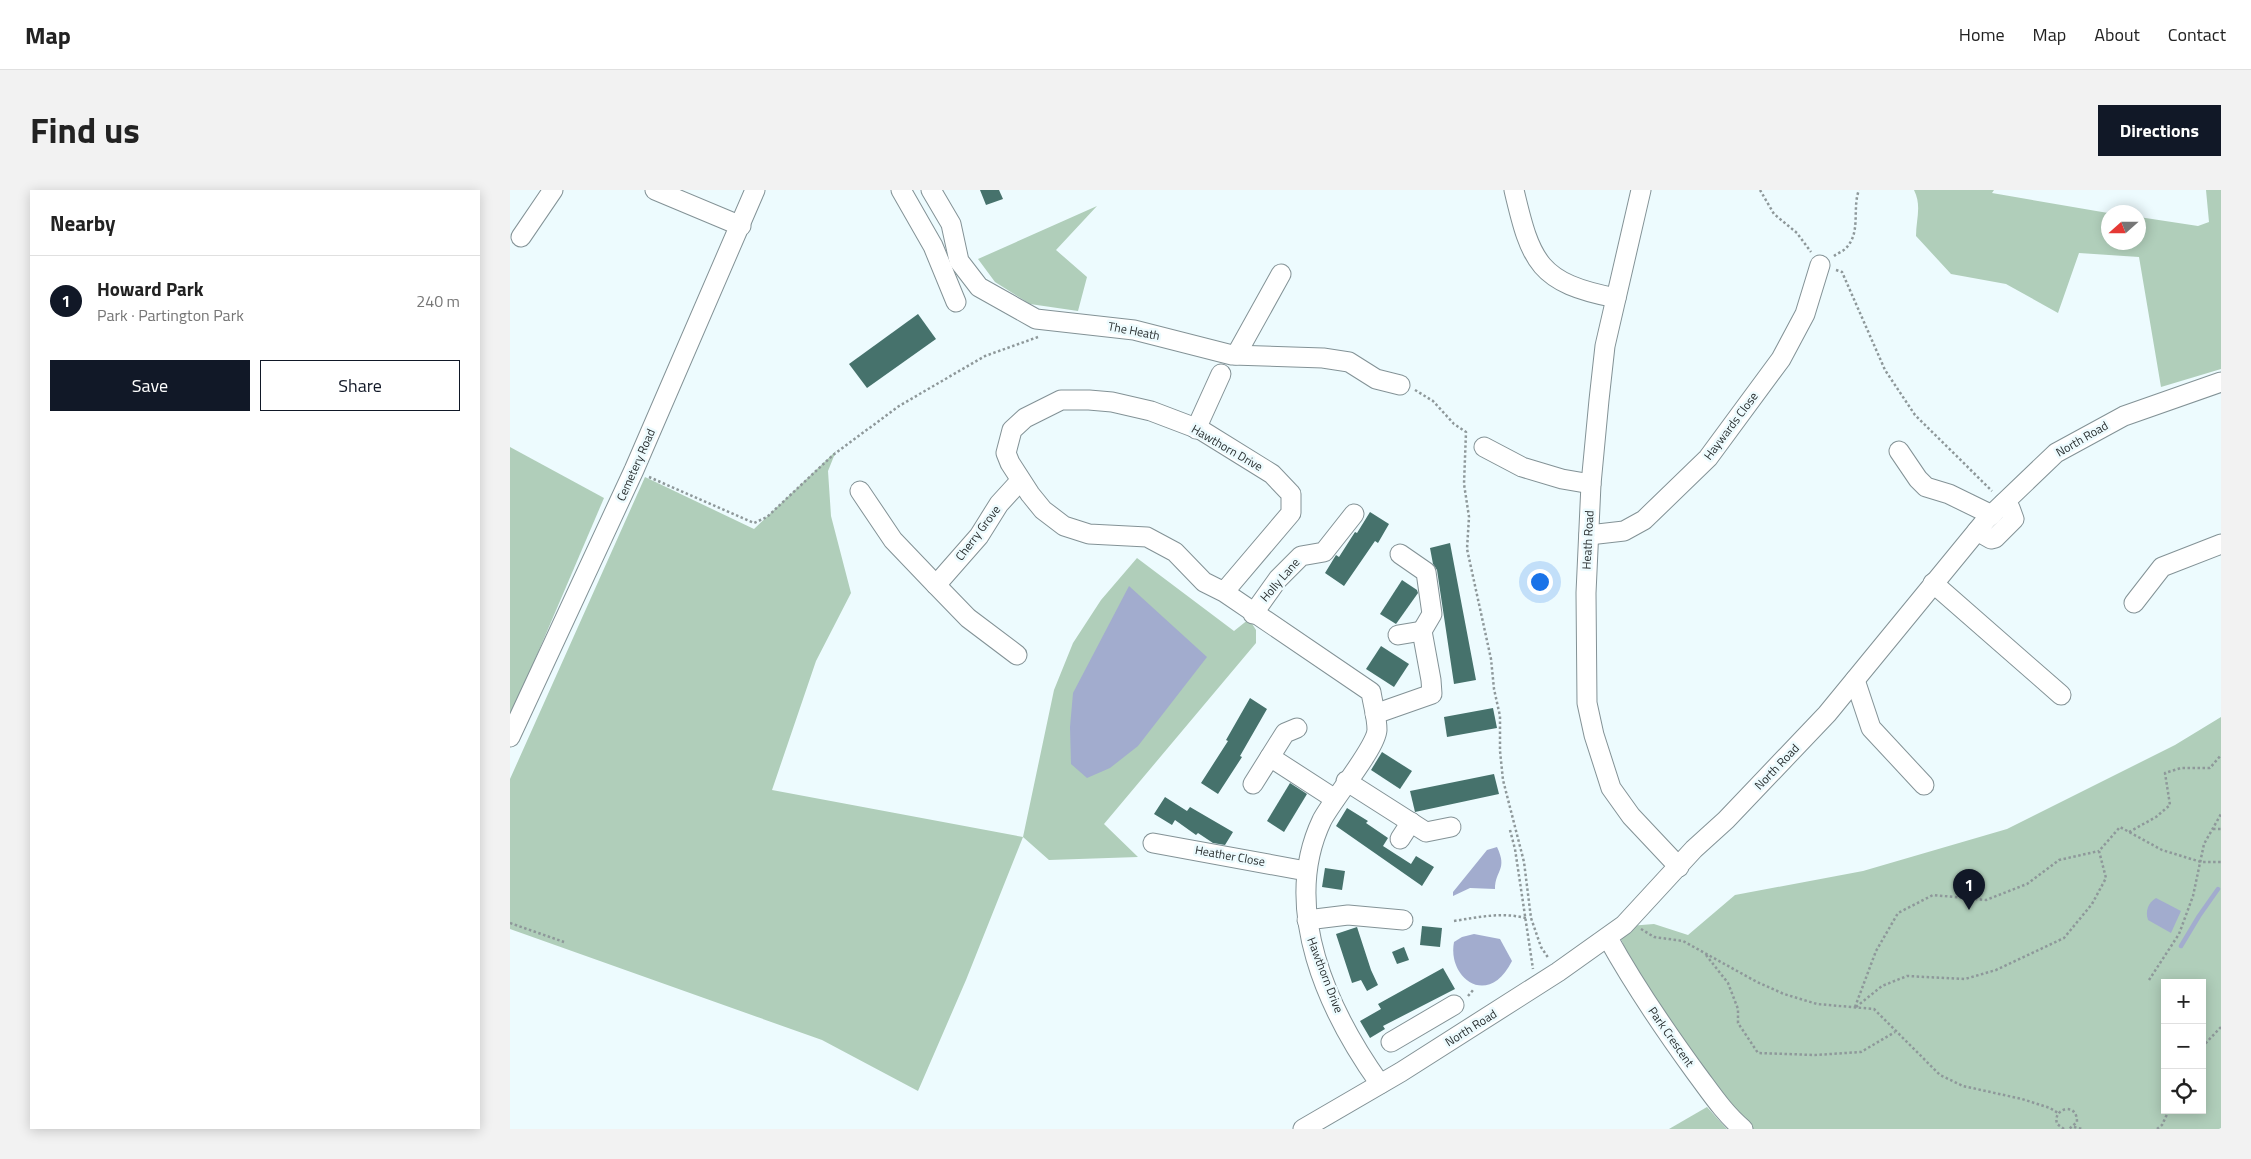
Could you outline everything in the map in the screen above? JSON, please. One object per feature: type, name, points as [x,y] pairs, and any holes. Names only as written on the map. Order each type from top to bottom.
[{"type":"street","points":[[521,237],[553,190]]},
{"type":"street","points":[[655,190],[741,226]]},
{"type":"street","name":"Cemetery Road","points":[[510,737],[634,470],[755,190]]},
{"type":"street","points":[[901,190],[933,246],[956,302]]},
{"type":"street","name":"The Heath","points":[[931,190],[951,224],[959,261],[979,287],[1036,319],[1134,330],[1236,355],[1323,358],[1349,362],[1376,379],[1400,385]]},
{"type":"street","points":[[1514,190],[1528,242],[1544,271],[1567,285],[1616,298]]},
{"type":"street","name":"Heath Road","points":[[1641,190],[1605,346],[1591,484],[1585,667],[1587,703],[1594,735],[1611,788],[1631,816],[1678,867]]},
{"type":"street","name":"Haywards Close","points":[[1589,535],[1624,531],[1644,520],[1708,458],[1781,359],[1805,314],[1820,265]]},
{"type":"street","points":[[1236,355],[1281,274]]},
{"type":"street","points":[[1196,429],[1221,374]]},
{"type":"street","name":"North Road","points":[[1303,1129],[1380,1084],[1540,984],[1624,925],[1827,714],[1978,530],[2056,453],[2124,416],[2221,382]]},
{"type":"street","name":"Hawthorn Drive","points":[[1224,592],[1291,513],[1291,494],[1272,474],[1196,429],[1151,410],[1122,404],[1089,400],[1061,400],[1025,418],[1012,430],[1006,453],[1020,481],[1044,510],[1064,526],[1089,534],[1121,534],[1147,538],[1175,552],[1204,582],[1224,592],[1252,614],[1371,692],[1376,714],[1377,732],[1368,751],[1346,781],[1322,821],[1306,871],[1305,905],[1310,935],[1330,993],[1350,1035],[1380,1084]]},
{"type":"street","points":[[1484,446],[1522,467],[1562,479],[1591,484]]},
{"type":"street","points":[[1899,451],[1918,480],[1926,488],[1998,509]]},
{"type":"street","name":"Cherry Grove","points":[[936,585],[979,536],[999,504],[1020,481]]},
{"type":"street","points":[[860,491],[893,540],[936,585],[968,618],[1017,655]]},
{"type":"street","name":"Holly Lane","points":[[1252,614],[1278,579],[1300,556],[1324,552],[1354,514]]},
{"type":"street","points":[[2134,603],[2162,567],[2221,544]]},
{"type":"street","points":[[1376,714],[1432,694],[1422,631],[1432,614],[1426,572],[1400,554]]},
{"type":"street","points":[[1933,583],[2061,696]]},
{"type":"street","points":[[1398,636],[1422,631]]},
{"type":"street","points":[[1855,680],[1871,728],[1924,785]]},
{"type":"street","points":[[1253,784],[1285,733],[1297,728]]},
{"type":"street","points":[[1270,757],[1335,799]]},
{"type":"street","points":[[1346,781],[1426,832],[1450,827]]},
{"type":"street","points":[[1400,839],[1411,822]]},
{"type":"street","name":"Heather Close","points":[[1153,843],[1306,871]]},
{"type":"street","points":[[1307,920],[1348,915],[1403,920]]},
{"type":"street","name":"Park Crescent","points":[[1608,938],[1630,977],[1684,1057],[1729,1117],[1743,1129]]},
{"type":"street","points":[[1391,1042],[1454,1005]]},
{"type":"street","points":[[1430,1019],[1445,1044]]},
{"type":"path","points":[[1760,190],[1774,214],[1798,233],[1820,265],[1842,272],[1885,370],[1916,415],[1998,509]]},
{"type":"path","points":[[1820,265],[1847,247],[1856,227],[1856,198],[1859,190]]},
{"type":"path","points":[[634,470],[754,523],[767,517],[780,502],[833,455],[899,406],[985,356],[1046,334]]},
{"type":"path","points":[[1400,385],[1409,387],[1433,401],[1454,424],[1466,432],[1464,484],[1470,517],[1467,549],[1491,659],[1494,689],[1500,716],[1500,751],[1503,780],[1524,862],[1531,918],[1541,947],[1558,972]]},
{"type":"path","points":[[2129,832],[2156,817],[2170,805],[2165,773],[2181,768],[2210,768],[2221,756]]},
{"type":"path","points":[[2149,980],[2179,934],[2193,896],[2204,844],[2221,814]]},
{"type":"path","points":[[1855,1008],[1876,951],[1898,913],[1933,895],[1986,900],[2027,884],[2059,860],[2099,851],[2120,827],[2146,839],[2162,850],[2200,862],[2221,862]]},
{"type":"path","points":[[2212,829],[2221,828]]},
{"type":"path","points":[[1510,830],[1515,848],[1533,969],[1540,984]]},
{"type":"path","points":[[1855,1008],[1882,986],[1907,976],[1965,979],[1996,970],[2064,938],[2092,904],[2106,878],[2099,851]]},
{"type":"path","points":[[1454,921],[1493,915],[1510,915],[1526,918]]},
{"type":"path","points":[[510,923],[564,942]]},
{"type":"path","points":[[1624,925],[1632,925],[1654,937],[1683,940],[1705,954],[1784,994],[1817,1004],[1874,1009],[1940,1075],[1963,1086],[2022,1098],[2050,1108],[2058,1113]]},
{"type":"path","points":[[1705,954],[1728,983],[1738,1009],[1738,1023],[1758,1052],[1815,1056],[1861,1052],[1895,1032]]},
{"type":"path","points":[[2206,1043],[2221,1027]]},
{"type":"path","points":[[2058,1113],[2066,1109],[2072,1110],[2076,1116],[2074,1126],[2069,1129]]},
{"type":"path","points":[[2058,1113],[2057,1124],[2064,1129]]},
{"type":"path","points":[[2158,1129],[2167,1114]]},
{"type":"path","points":[[2074,1126],[2082,1129]]},
{"type":"green space","points":[[1914,190],[1994,190],[1992,193],[2101,212],[2101,250],[2146,250],[2146,218],[2198,226],[2209,222],[2206,190],[2221,190],[2221,369],[2161,387],[2139,257],[2079,253],[2058,313],[2006,284],[1951,274],[1916,236],[1918,202]]},
{"type":"green space","points":[[1097,206],[1056,250],[1087,277],[1078,311],[1030,304],[995,282],[978,259]]},
{"type":"green space","points":[[510,447],[604,498],[510,718]]},
{"type":"green space","points":[[836,451],[828,471],[831,516],[851,593],[816,661],[772,790],[1023,837],[966,980],[918,1091],[822,1040],[510,929],[510,779],[645,477],[754,529]]},
{"type":"green space","points":[[1137,558],[1234,631],[1249,619],[1256,630],[1256,643],[1104,824],[1138,857],[1049,860],[1023,837],[1054,690],[1073,643],[1101,600]]},
{"type":"green space","points":[[2221,717],[2221,1128],[1751,1129],[1705,1076],[1639,981],[1616,927],[1654,924],[1688,935],[1735,895],[1863,871],[2007,829],[2175,745]]},
{"type":"green space","points":[[1707,1107],[1727,1129],[1669,1129]]},
{"type":"water","points":[[1129,586],[1207,657],[1138,746],[1110,768],[1087,778],[1071,764],[1070,727],[1073,693]]},
{"type":"water","points":[[1497,847],[1501,865],[1495,889],[1470,888],[1453,896],[1453,892],[1487,850]]},
{"type":"water","points":[[2156,898],[2181,911],[2171,933],[2148,920],[2148,907]]},
{"type":"water","points":[[1474,934],[1500,939],[1512,961],[1502,975],[1492,983],[1481,986],[1471,983],[1463,976],[1457,967],[1453,955],[1454,942],[1462,937]]},
{"type":"building","points":[[980,190],[999,190],[1003,199],[986,205]]},
{"type":"building","points":[[918,314],[936,339],[867,388],[849,364]]},
{"type":"building","points":[[1370,512],[1389,524],[1378,543],[1375,541],[1344,586],[1325,573],[1336,555],[1339,557],[1355,532],[1357,533]]},
{"type":"building","points":[[1450,543],[1476,680],[1454,684],[1437,570],[1433,564],[1430,548]]},
{"type":"building","points":[[1402,580],[1417,590],[1418,593],[1396,624],[1380,614]]},
{"type":"building","points":[[1381,646],[1409,664],[1394,687],[1366,669]]},
{"type":"building","points":[[1250,698],[1267,709],[1240,756],[1242,757],[1218,794],[1201,783],[1228,741],[1226,740]]},
{"type":"building","points":[[1493,708],[1497,728],[1447,737],[1444,717]]},
{"type":"building","points":[[1382,752],[1412,771],[1400,789],[1371,770]]},
{"type":"building","points":[[1494,774],[1499,794],[1415,812],[1410,791]]},
{"type":"building","points":[[1290,783],[1307,794],[1284,832],[1267,821]]},
{"type":"building","points":[[1165,797],[1187,811],[1190,807],[1233,832],[1225,845],[1213,843],[1198,833],[1196,835],[1175,820],[1172,825],[1154,814]]},
{"type":"building","points":[[1347,808],[1368,821],[1366,823],[1388,838],[1383,846],[1411,864],[1416,856],[1434,867],[1422,886],[1336,826]]},
{"type":"building","points":[[1325,868],[1345,871],[1342,890],[1322,887]]},
{"type":"building","points":[[1422,926],[1442,928],[1440,947],[1420,945]]},
{"type":"building","points":[[1357,927],[1378,985],[1367,991],[1361,980],[1352,983],[1336,934]]},
{"type":"building","points":[[1404,947],[1409,960],[1397,964],[1392,952]]},
{"type":"building","points":[[1443,968],[1455,989],[1383,1026],[1385,1029],[1370,1038],[1360,1021],[1381,1009],[1378,1004]]},
{"type":"waterway","points":[[2181,946],[2218,889]]},
{"type":"place","name":"Howard Park","points":[[1969,910]]}]
